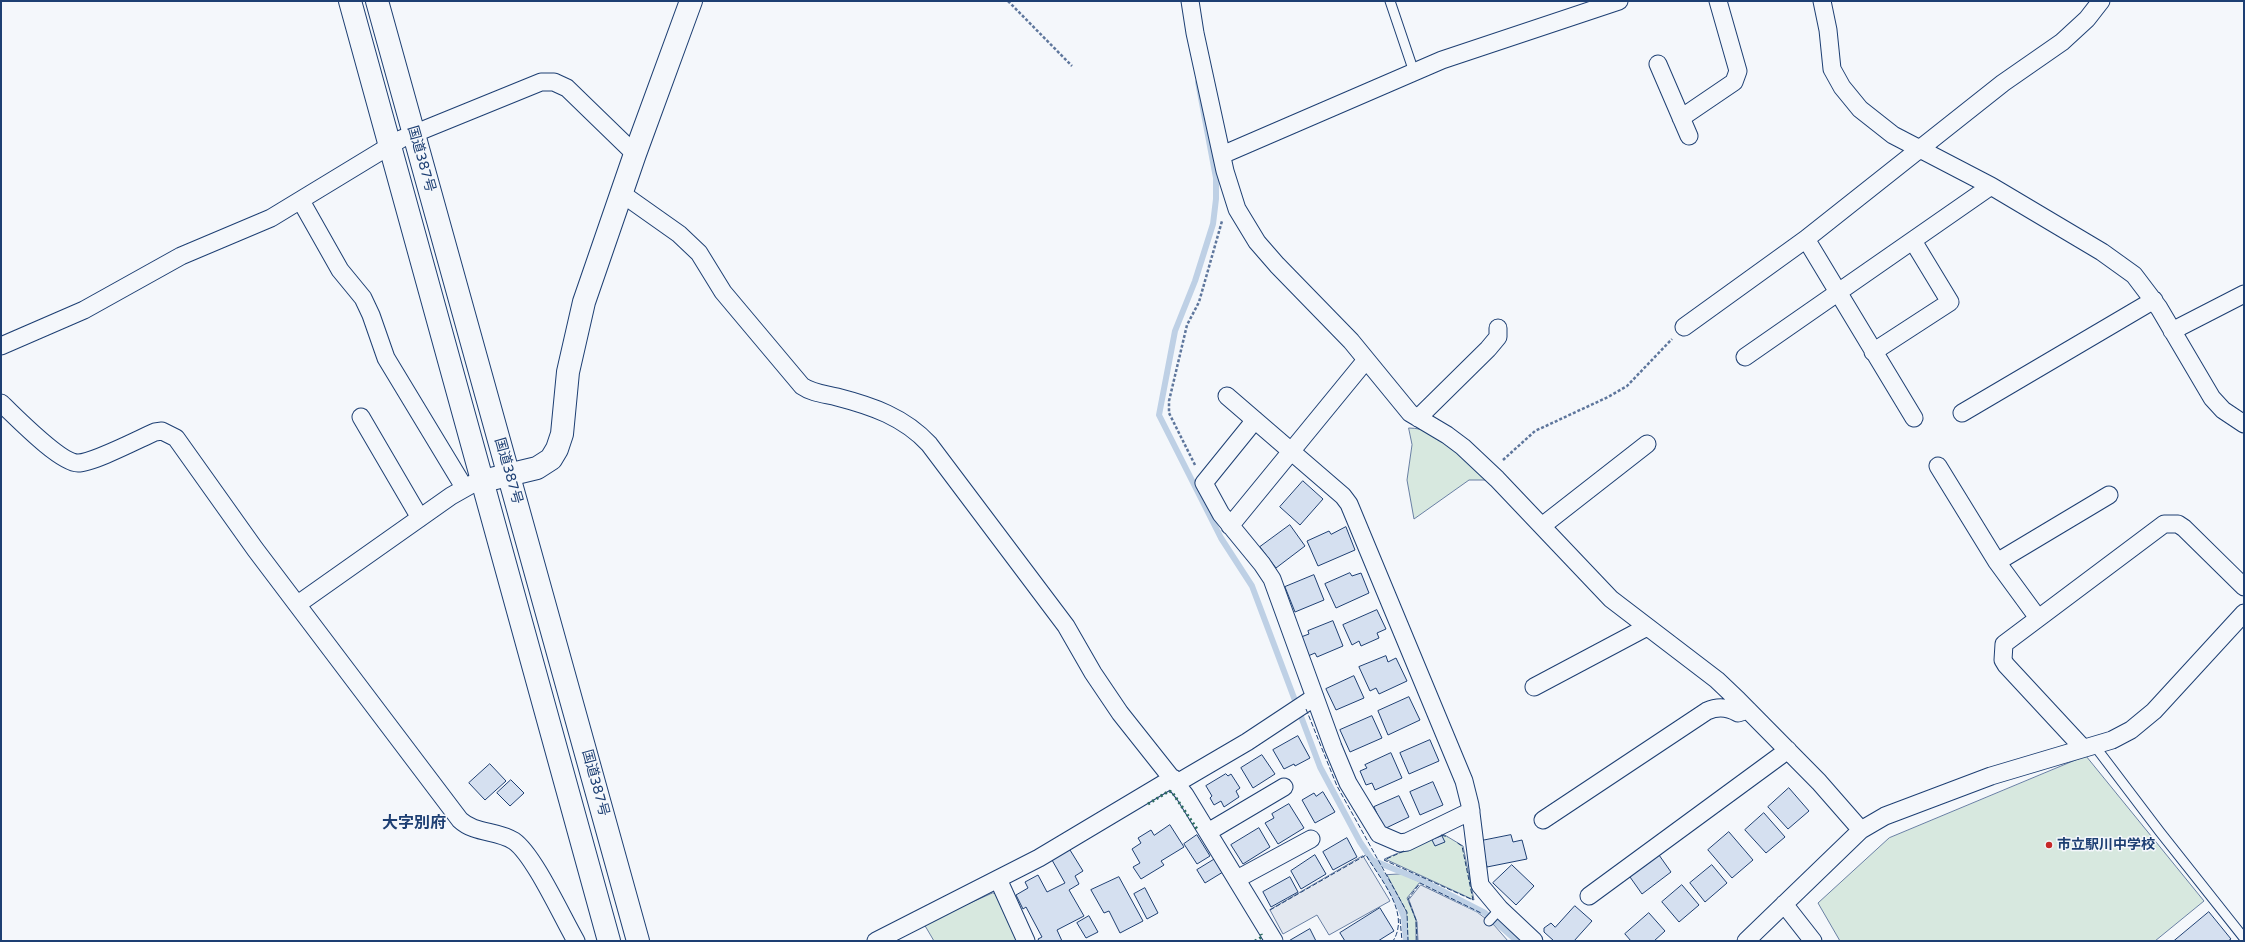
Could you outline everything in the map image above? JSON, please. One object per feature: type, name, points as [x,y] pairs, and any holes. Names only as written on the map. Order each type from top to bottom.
[{"type":"main road","name":"国道387号","points":[[350,1],[390,145],[473,484],[609,941]]},
{"type":"main road","name":"国道387号","points":[[377,1],[638,941]]},
{"type":"main road","points":[[473,484],[537,468],[551,459],[558,450],[562,434],[568,372],[578,322],[621,193],[691,1]]},
{"type":"street","points":[[1190,1],[1195,33],[1230,187],[1242,221],[1257,242],[1277,265],[1341,330],[1402,406],[1418,418],[1454,440],[1490,472],[1611,599],[1717,680],[1788,750],[1861,830]]},
{"type":"street","points":[[1222,155],[1461,53],[1619,1]]},
{"type":"street","points":[[1681,118],[1734,82],[1738,71],[1718,1]]},
{"type":"street","points":[[1822,1],[1828,30],[1829,59],[1835,78],[1850,97],[1872,120],[1893,135],[1991,186],[2102,252],[2134,275],[2154,300],[2212,398],[2223,410],[2244,424]]},
{"type":"street","points":[[1684,327],[1806,239],[1921,150],[2003,83],[2062,42],[2101,1]]},
{"type":"street","points":[[1658,64],[1689,136]]},
{"type":"street","points":[[1,346],[84,310],[181,256],[271,218],[390,145],[546,81],[567,88],[635,154]]},
{"type":"street","points":[[1746,357],[1837,292],[1991,186]]},
{"type":"street","points":[[621,193],[679,234],[699,253],[723,292],[802,386],[815,392],[886,413],[906,423],[921,435],[1066,626],[1093,673],[1120,712],[1175,780],[1274,941]]},
{"type":"street","points":[[298,604],[420,518],[473,484],[386,358],[371,315],[363,298],[340,270],[301,201]]},
{"type":"street","points":[[1806,239],[1914,418]]},
{"type":"street","points":[[1873,352],[1950,302],[1913,241]]},
{"type":"street","points":[[2172,331],[2244,294]]},
{"type":"street","points":[[1962,413],[2154,300]]},
{"type":"street","points":[[1418,418],[1488,349],[1498,337],[1498,328]]},
{"type":"street","points":[[1230,526],[1366,360]]},
{"type":"street","points":[[1227,396],[1343,496],[1355,515],[1464,781],[1471,811],[1480,885],[1495,915],[1534,941]]},
{"type":"street","points":[[1,403],[43,441],[72,462],[87,462],[155,432],[162,431],[170,434],[182,445],[255,549],[460,820],[469,826],[509,839],[525,852],[576,941]]},
{"type":"street","points":[[361,417],[420,518]]},
{"type":"street","points":[[1255,420],[1204,483],[1220,514],[1262,564],[1272,579],[1345,776],[1376,831],[1382,837],[1400,843],[1407,842],[1471,811]]},
{"type":"street","points":[[1542,526],[1648,444]]},
{"type":"street","points":[[1938,466],[1997,562],[2038,618]]},
{"type":"street","points":[[1997,562],[2109,495]]},
{"type":"street","points":[[2089,747],[2003,660],[2004,644],[2164,524],[2178,524],[2184,528],[2244,587]]},
{"type":"street","points":[[1746,941],[1861,830],[1885,816],[1941,793],[2120,737],[2142,723],[2244,613]]},
{"type":"street","points":[[1534,687],[1647,627]]},
{"type":"street","points":[[876,941],[1068,842],[1175,780],[1267,730],[1315,697]]},
{"type":"street","points":[[1543,820],[1707,711],[1720,707],[1738,713],[1748,710]]},
{"type":"street","points":[[1589,896],[1788,750]]},
{"type":"street","points":[[1208,832],[1284,787]]},
{"type":"street","points":[[1237,879],[1311,839]]},
{"type":"street","points":[[998,879],[1026,941]]},
{"type":"street","points":[[1784,904],[1813,941]]},
{"type":"lane","points":[[1390,1],[1414,72]]},
{"type":"lane","points":[[2089,747],[2160,832],[2244,938]]},
{"type":"path","points":[[1008,1],[1072,66]]},
{"type":"path","points":[[1204,483],[1169,413],[1169,401],[1187,325],[1200,298],[1230,187]]},
{"type":"path","points":[[1490,472],[1536,430],[1608,397],[1627,386],[1684,327]]},
{"type":"shaded area","points":[[1409,428],[1421,429],[1443,439],[1462,454],[1489,480],[1469,480],[1414,519],[1407,480],[1412,445]]},
{"type":"shaded area","name":"市立駅川中学校","points":[[2086,756],[2204,901],[2155,941],[1840,941],[1818,903],[1889,838]]},
{"type":"shaded area","points":[[1443,834],[1463,846],[1474,900],[1385,859]]},
{"type":"shaded area","points":[[1363,856],[1390,901],[1329,935],[1317,915],[1283,934],[1270,910]]},
{"type":"shaded area","points":[[1402,874],[1420,882],[1407,898],[1416,920],[1416,941],[1408,941],[1406,911],[1387,875]]},
{"type":"shaded area","points":[[1421,885],[1477,912],[1494,925],[1508,941],[1418,941],[1417,922],[1409,900]]},
{"type":"shaded area","points":[[993,893],[1001,895],[1022,941],[934,941],[924,924]]},
{"type":"building","points":[[1303,481],[1323,499],[1300,525],[1280,507]]},
{"type":"building","points":[[1290,525],[1305,546],[1276,568],[1260,547]]},
{"type":"building","points":[[1346,527],[1355,550],[1318,566],[1307,541],[1329,531],[1331,534]]},
{"type":"building","points":[[1350,573],[1352,576],[1361,573],[1369,593],[1336,608],[1325,584]]},
{"type":"building","points":[[1314,575],[1324,600],[1295,612],[1285,587]]},
{"type":"building","points":[[1377,610],[1386,629],[1377,633],[1379,638],[1361,646],[1359,641],[1352,645],[1343,625]]},
{"type":"building","points":[[1333,621],[1343,646],[1317,657],[1315,653],[1308,656],[1301,637],[1309,634],[1308,631]]},
{"type":"building","points":[[1386,656],[1388,662],[1396,658],[1407,681],[1379,694],[1376,688],[1370,691],[1359,667]]},
{"type":"building","points":[[1354,676],[1364,698],[1336,710],[1326,689]]},
{"type":"building","points":[[1409,697],[1420,720],[1388,735],[1378,711]]},
{"type":"building","points":[[1372,716],[1382,738],[1350,752],[1340,730]]},
{"type":"building","points":[[1298,736],[1310,758],[1295,766],[1294,764],[1284,769],[1273,750]]},
{"type":"building","points":[[1430,740],[1439,761],[1409,774],[1400,753]]},
{"type":"building","points":[[1391,753],[1402,778],[1375,790],[1372,783],[1366,785],[1360,771],[1367,768],[1365,765]]},
{"type":"building","points":[[1262,755],[1275,774],[1253,788],[1241,768]]},
{"type":"building","points":[[490,764],[506,781],[485,800],[469,783]]},
{"type":"building","points":[[1226,774],[1228,776],[1231,774],[1240,788],[1236,791],[1239,797],[1224,807],[1221,801],[1214,805],[1210,798],[1212,796],[1206,786]]},
{"type":"building","points":[[511,780],[524,793],[510,806],[497,793]]},
{"type":"building","points":[[1433,782],[1443,805],[1420,815],[1410,792]]},
{"type":"building","points":[[1789,788],[1809,811],[1788,829],[1768,807]]},
{"type":"building","points":[[1323,792],[1335,812],[1315,823],[1302,800],[1314,793],[1316,796]]},
{"type":"building","points":[[1399,796],[1409,817],[1384,829],[1374,807]]},
{"type":"building","points":[[1289,804],[1304,828],[1278,844],[1265,823],[1274,818],[1272,814]]},
{"type":"building","points":[[1764,813],[1785,837],[1766,853],[1745,830]]},
{"type":"building","points":[[1170,825],[1184,847],[1161,861],[1164,865],[1141,879],[1133,867],[1140,863],[1132,849],[1141,843],[1138,838],[1151,830],[1154,835]]},
{"type":"building","points":[[1259,828],[1270,847],[1243,864],[1231,845]]},
{"type":"building","points":[[1729,832],[1753,860],[1732,878],[1708,850]]},
{"type":"building","points":[[1197,835],[1210,856],[1197,864],[1184,844]]},
{"type":"building","points":[[1511,835],[1513,842],[1522,840],[1527,859],[1487,867],[1481,841]]},
{"type":"building","points":[[1442,836],[1445,842],[1435,846],[1432,840]]},
{"type":"building","points":[[1347,838],[1357,857],[1333,870],[1323,852]]},
{"type":"building","points":[[1070,850],[1083,871],[1075,876],[1079,884],[1069,890],[1084,916],[1057,930],[1062,941],[1039,941],[1038,939],[1042,937],[1026,907],[1023,909],[1016,895],[1028,888],[1025,882],[1038,875],[1047,892],[1065,883],[1052,860]]},
{"type":"building","points":[[1315,855],[1326,874],[1301,889],[1291,871]]},
{"type":"building","points":[[1659,855],[1671,872],[1642,894],[1630,877]]},
{"type":"building","points":[[1215,859],[1223,872],[1205,883],[1197,870]]},
{"type":"building","points":[[1512,865],[1534,886],[1516,905],[1493,883]]},
{"type":"building","points":[[1712,865],[1727,883],[1705,902],[1690,883]]},
{"type":"building","points":[[1119,877],[1143,921],[1120,933],[1109,911],[1104,913],[1091,890]]},
{"type":"building","points":[[1290,877],[1298,892],[1271,907],[1263,892]]},
{"type":"building","points":[[1682,885],[1699,905],[1679,922],[1662,902]]},
{"type":"building","points":[[1145,888],[1158,913],[1147,919],[1134,894]]},
{"type":"building","points":[[1575,906],[1592,921],[1574,941],[1554,941],[1544,932],[1544,928],[1551,923],[1555,927]]},
{"type":"building","points":[[1380,908],[1394,931],[1378,941],[1345,941],[1340,933]]},
{"type":"building","points":[[2209,912],[2231,939],[2228,941],[2174,941]]},
{"type":"building","points":[[1649,913],[1665,931],[1654,941],[1631,941],[1625,934]]},
{"type":"building","points":[[1089,916],[1098,932],[1086,938],[1077,923]]},
{"type":"building","points":[[1310,929],[1316,941],[1289,941]]},
{"type":"waterway","points":[[1198,82],[1216,178],[1216,199],[1213,224],[1195,281],[1175,331],[1159,415],[1221,538],[1252,586],[1320,767],[1360,842],[1385,879],[1399,905],[1404,917],[1406,941]]},
{"type":"waterway","points":[[1372,860],[1421,880],[1485,913],[1517,941]]},
{"type":"hedge","points":[[1148,804],[1169,791],[1172,792],[1197,829]]},
{"type":"hedge","points":[[1255,941],[1262,937],[1261,934]]},
{"type":"fence","points":[[1306,709],[1337,786],[1407,912],[1408,941]]},
{"type":"fence","points":[[1441,835],[1448,837]]},
{"type":"fence","points":[[1404,851],[1384,860],[1473,900],[1462,846],[1456,842]]},
{"type":"fence","points":[[1270,910],[1366,855],[1392,896],[1396,908],[1398,930],[1393,941]]},
{"type":"fence","points":[[1417,941],[1416,920],[1408,899],[1420,883],[1481,913]]},
{"type":"fence","points":[[1400,919],[1402,941]]},
{"type":"place","name":"市立駅川中学校","points":[[2049,845]]},
{"type":"district","name":"大字別府","points":[[414,824]]}]
